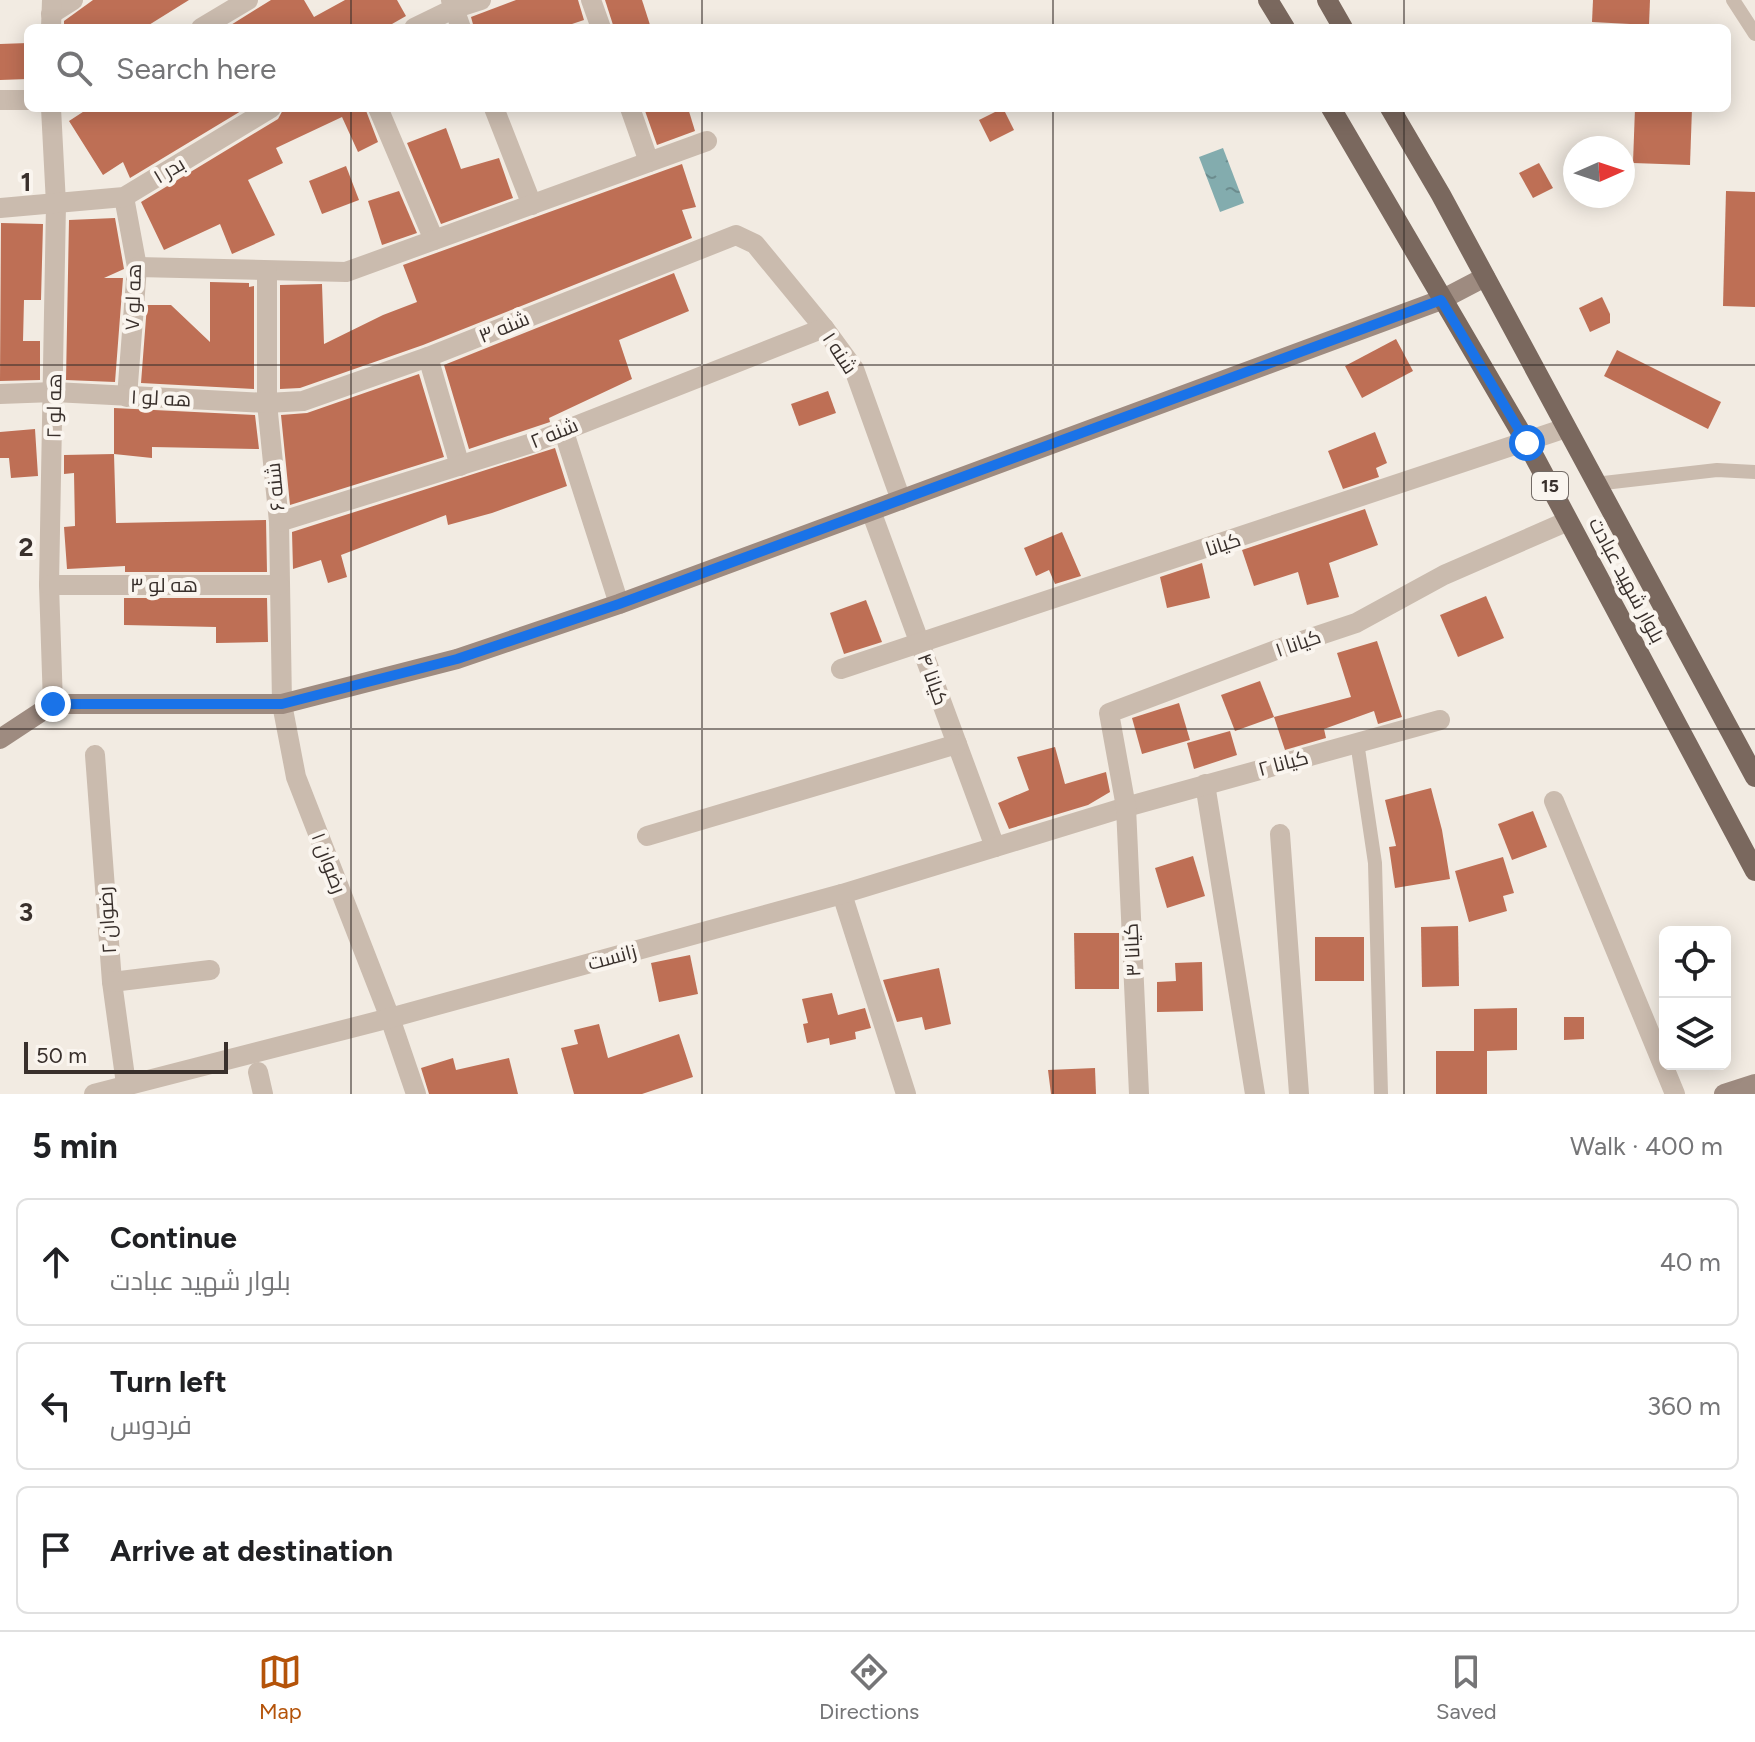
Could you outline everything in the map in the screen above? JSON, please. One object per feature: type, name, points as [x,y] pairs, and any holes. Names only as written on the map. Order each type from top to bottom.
[{"type":"main road","points":[[1268,0],[1283,24]]},
{"type":"main road","points":[[1327,0],[1341,24]]},
{"type":"main road","name":"بلوار شهید عبادت","points":[[1333,112],[1527,443],[1755,871]]},
{"type":"main road","name":"بلوار شهید عبادت","points":[[1392,112],[1485,277],[1755,777]]},
{"type":"street","points":[[51,14],[73,0]]},
{"type":"street","points":[[208,24],[248,0]]},
{"type":"street","points":[[424,24],[481,0]]},
{"type":"street","points":[[591,0],[600,24]]},
{"type":"street","points":[[0,100],[24,100]]},
{"type":"street","name":"هه لو ۲","points":[[51,112],[56,204],[49,585],[53,704]]},
{"type":"street","name":"بدر ۱","points":[[0,208],[124,197],[264,112]]},
{"type":"street","points":[[380,112],[434,240]]},
{"type":"street","points":[[496,112],[532,205]]},
{"type":"street","points":[[631,112],[649,162]]},
{"type":"street","points":[[137,267],[346,272],[707,141]]},
{"type":"street","name":"هه لو ۷","points":[[124,197],[137,267],[127,397]]},
{"type":"street","name":"شنه ۱","points":[[736,235],[755,244],[854,369],[901,500]]},
{"type":"street","name":"شنه ۳","points":[[267,403],[303,401],[428,357],[736,235]]},
{"type":"street","name":"شنه ۶","points":[[267,271],[267,403],[279,522],[282,704]]},
{"type":"street","points":[[0,739],[53,704],[282,704],[457,659],[619,604],[1441,300],[1485,277]]},
{"type":"street","name":"شنه ۲","points":[[279,522],[535,442],[824,328]]},
{"type":"street","points":[[428,357],[460,466]]},
{"type":"street","name":"هه لو ۱","points":[[0,394],[54,392],[267,403]]},
{"type":"street","name":"کیانا","points":[[841,669],[1566,428]]},
{"type":"street","points":[[563,429],[619,604]]},
{"type":"street","name":"کیانا ۴","points":[[871,511],[995,847]]},
{"type":"street","name":"کیانا ۱","points":[[1126,807],[1109,713],[1356,623],[1444,575],[1568,521]]},
{"type":"street","name":"هه لو ۳","points":[[49,585],[279,585]]},
{"type":"street","name":"رضوان ۱","points":[[282,704],[296,777],[390,1018],[416,1094]]},
{"type":"street","name":"کیانا ۲","points":[[1126,807],[1440,720]]},
{"type":"street","points":[[647,836],[957,744]]},
{"type":"street","name":"رضوان ۲","points":[[95,755],[112,982],[126,1084]]},
{"type":"street","points":[[1205,784],[1255,1094]]},
{"type":"street","points":[[1554,801],[1675,1094]]},
{"type":"street","name":"زانست","points":[[102,1093],[126,1084],[390,1018],[842,894],[1126,807]]},
{"type":"street","name":"کیانا ۳","points":[[1126,807],[1139,1094]]},
{"type":"street","points":[[1280,834],[1299,1094]]},
{"type":"street","points":[[842,894],[906,1094]]},
{"type":"street","points":[[112,982],[210,970]]},
{"type":"street","points":[[258,1072],[263,1094]]},
{"type":"street","points":[[1724,1094],[1755,1084]]},
{"type":"lane","points":[[1733,0],[1755,34]]},
{"type":"lane","points":[[1595,484],[1717,470],[1755,472]]},
{"type":"lane","points":[[1357,742],[1375,863],[1381,1094]]},
{"type":"water","points":[[1223,148],[1244,203],[1220,212],[1199,157]]},
{"type":"building","points":[[93,0],[189,0],[150,24],[64,24]]},
{"type":"building","points":[[271,0],[304,0],[314,17],[345,0],[397,0],[406,16],[392,24],[232,24]]},
{"type":"building","points":[[516,0],[578,0],[584,20],[572,24],[473,24],[471,17]]},
{"type":"building","points":[[605,0],[642,0],[650,24],[613,24]]},
{"type":"building","points":[[1593,0],[1650,0],[1649,24],[1592,22]]},
{"type":"building","points":[[24,43],[24,79],[0,80],[0,44]]},
{"type":"building","points":[[83,112],[239,112],[130,178],[123,162],[103,175],[69,121]]},
{"type":"building","points":[[282,112],[367,112],[378,142],[358,152],[342,117],[276,148],[283,163],[248,180],[275,235],[232,254],[220,224],[164,250],[141,202],[278,119]]},
{"type":"building","points":[[645,112],[689,112],[695,131],[657,145]]},
{"type":"building","points":[[995,112],[1005,112],[1014,130],[990,142],[979,120]]},
{"type":"building","points":[[1635,112],[1692,112],[1690,165],[1635,163]]},
{"type":"building","points":[[446,128],[461,169],[499,158],[513,198],[441,224],[407,143]]},
{"type":"building","points":[[1539,163],[1553,188],[1533,198],[1519,173]]},
{"type":"building","points":[[682,164],[696,207],[682,210],[692,238],[423,345],[300,388],[280,389],[280,285],[322,284],[324,344],[417,302],[403,265]]},
{"type":"building","points":[[346,166],[359,200],[322,214],[309,181]]},
{"type":"building","points":[[399,191],[417,233],[382,245],[368,201]]},
{"type":"building","points":[[1726,191],[1755,192],[1755,307],[1723,306]]},
{"type":"building","points":[[115,218],[124,269],[104,278],[123,278],[115,382],[66,380],[69,220]]},
{"type":"building","points":[[1,223],[43,224],[41,300],[24,300],[23,341],[40,341],[40,380],[0,381]]},
{"type":"building","points":[[674,273],[689,311],[619,340],[632,379],[549,418],[550,422],[469,449],[444,365]]},
{"type":"building","points":[[210,282],[249,283],[249,287],[254,286],[254,389],[141,383],[147,305],[171,305],[210,342]]},
{"type":"building","points":[[1602,297],[1610,314],[1610,323],[1590,332],[1579,308]]},
{"type":"building","points":[[1396,339],[1413,371],[1362,398],[1345,366]]},
{"type":"building","points":[[1617,350],[1721,402],[1708,429],[1604,376]]},
{"type":"building","points":[[419,374],[444,457],[290,505],[281,415],[307,413]]},
{"type":"building","points":[[828,391],[836,413],[799,426],[791,404]]},
{"type":"building","points":[[114,408],[255,415],[259,449],[152,447],[152,458],[114,454]]},
{"type":"building","points":[[35,429],[38,476],[11,478],[9,458],[0,458],[0,432]]},
{"type":"building","points":[[1375,432],[1387,463],[1376,468],[1379,477],[1343,489],[1328,451]]},
{"type":"building","points":[[555,448],[567,486],[448,525],[446,515],[341,555],[347,577],[328,583],[321,560],[293,569],[292,532]]},
{"type":"building","points":[[114,454],[116,523],[266,520],[267,572],[125,572],[125,566],[67,569],[64,527],[75,526],[74,473],[64,474],[64,455]]},
{"type":"building","points":[[1365,509],[1378,545],[1329,563],[1339,597],[1307,605],[1298,572],[1254,586],[1242,550]]},
{"type":"building","points":[[1062,532],[1081,576],[1055,584],[1049,570],[1036,576],[1024,548]]},
{"type":"building","points":[[1202,563],[1210,598],[1167,608],[1160,577]]},
{"type":"building","points":[[1486,596],[1504,638],[1458,657],[1440,615]]},
{"type":"building","points":[[124,598],[267,598],[268,642],[216,643],[216,627],[124,625]]},
{"type":"building","points":[[866,600],[882,642],[844,654],[830,613]]},
{"type":"building","points":[[1377,641],[1402,717],[1378,724],[1374,711],[1324,729],[1326,738],[1285,750],[1274,717],[1351,697],[1337,653]]},
{"type":"building","points":[[1260,681],[1274,717],[1235,731],[1221,695]]},
{"type":"building","points":[[1179,703],[1190,740],[1142,754],[1132,718]]},
{"type":"building","points":[[1230,731],[1237,755],[1194,769],[1187,743]]},
{"type":"building","points":[[1055,747],[1065,784],[1106,772],[1110,792],[1088,805],[1009,829],[998,803],[1029,790],[1017,757]]},
{"type":"building","points":[[1431,788],[1450,879],[1395,888],[1389,847],[1396,846],[1385,800]]},
{"type":"building","points":[[1533,811],[1547,847],[1512,860],[1498,824]]},
{"type":"building","points":[[1193,856],[1205,896],[1167,908],[1155,868]]},
{"type":"building","points":[[1503,857],[1514,893],[1503,896],[1507,911],[1469,922],[1455,871]]},
{"type":"building","points":[[1458,926],[1459,986],[1422,987],[1421,927]]},
{"type":"building","points":[[1074,933],[1119,933],[1119,989],[1075,989]]},
{"type":"building","points":[[1315,937],[1364,937],[1364,981],[1315,981]]},
{"type":"building","points":[[690,955],[698,994],[659,1002],[651,963]]},
{"type":"building","points":[[1202,962],[1203,1011],[1157,1012],[1157,982],[1176,981],[1175,963]]},
{"type":"building","points":[[939,968],[951,1024],[925,1030],[922,1017],[897,1022],[883,980]]},
{"type":"building","points":[[832,993],[838,1015],[865,1008],[871,1028],[855,1032],[856,1039],[830,1045],[829,1038],[807,1043],[803,1024],[808,1023],[802,999]]},
{"type":"building","points":[[1517,1008],[1517,1050],[1487,1051],[1487,1094],[1436,1094],[1436,1051],[1474,1051],[1474,1009]]},
{"type":"building","points":[[1564,1017],[1584,1017],[1584,1039],[1564,1040]]},
{"type":"building","points":[[599,1024],[608,1058],[679,1034],[693,1077],[642,1094],[574,1094],[561,1048],[578,1044],[574,1030]]},
{"type":"building","points":[[453,1058],[456,1070],[509,1058],[518,1094],[429,1094],[421,1068]]},
{"type":"building","points":[[1095,1068],[1096,1094],[1051,1094],[1048,1070]]},
{"type":"route","points":[[53,704],[282,704],[457,659],[619,604],[1441,300],[1527,443]]}]
